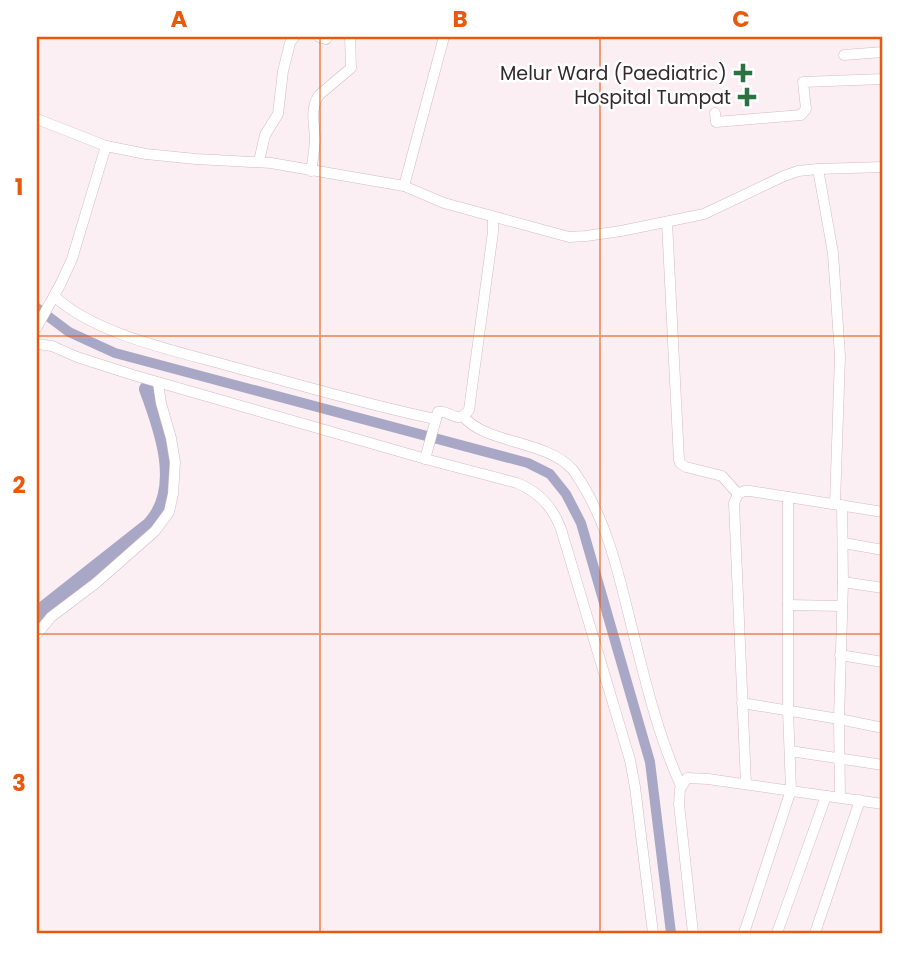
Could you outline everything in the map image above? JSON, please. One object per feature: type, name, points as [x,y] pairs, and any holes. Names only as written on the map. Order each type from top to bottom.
[{"type":"street","points":[[259,161],[265,135],[278,114],[284,71],[290,43],[294,37]]},
{"type":"street","points":[[319,37],[327,37]]},
{"type":"street","points":[[312,171],[315,142],[312,117],[316,100],[351,68],[350,37]]},
{"type":"street","points":[[404,186],[444,37]]},
{"type":"street","points":[[844,55],[883,52]]},
{"type":"street","points":[[715,113],[716,122],[801,115],[806,109],[803,82],[883,79]]},
{"type":"street","points":[[37,119],[106,146],[146,154],[259,161],[404,186],[444,203],[569,237],[704,214],[790,173],[818,169],[883,167]]},
{"type":"street","points":[[37,327],[67,271],[106,146]]},
{"type":"street","points":[[818,169],[833,253],[840,356],[839,505],[844,543],[839,719],[841,797]]},
{"type":"street","points":[[426,454],[439,411],[456,417],[463,416],[469,410],[493,217]]},
{"type":"street","points":[[667,222],[680,463],[722,476],[738,494]]},
{"type":"street","points":[[52,299],[86,319],[153,344],[434,422]]},
{"type":"street","points":[[37,344],[52,346],[77,357],[158,383],[426,454],[525,486],[543,499],[557,517],[630,760],[653,933]]},
{"type":"street","points":[[37,634],[51,617],[96,583],[155,531],[169,512],[175,461],[160,403],[158,383]]},
{"type":"street","points":[[463,416],[469,424],[481,430],[553,455],[572,468],[593,502],[615,561],[649,696],[681,786]]},
{"type":"street","points":[[746,784],[735,498],[744,491],[750,491],[883,512]]},
{"type":"street","points":[[744,933],[791,790],[788,710],[788,497]]},
{"type":"street","points":[[844,543],[883,550]]},
{"type":"street","points":[[844,582],[883,588]]},
{"type":"street","points":[[788,604],[842,606]]},
{"type":"street","points":[[840,655],[883,662]]},
{"type":"street","points":[[742,703],[883,728]]},
{"type":"street","points":[[790,751],[883,765]]},
{"type":"street","points":[[693,933],[679,803],[681,786],[685,780],[694,778],[746,784],[883,804]]},
{"type":"street","points":[[777,933],[826,796]]},
{"type":"street","points":[[815,933],[860,800]]},
{"type":"waterway","points":[[37,308],[69,332],[115,353],[528,463],[550,474],[566,494],[581,523],[650,762],[671,933]]},
{"type":"waterway","points":[[37,617],[41,611],[150,525],[160,510],[166,494],[167,458],[159,422],[147,389]]},
{"type":"place","name":"Melur Ward (Paediatric)","points":[[743,73]]},
{"type":"place","name":"Hospital Tumpat","points":[[747,97]]}]
